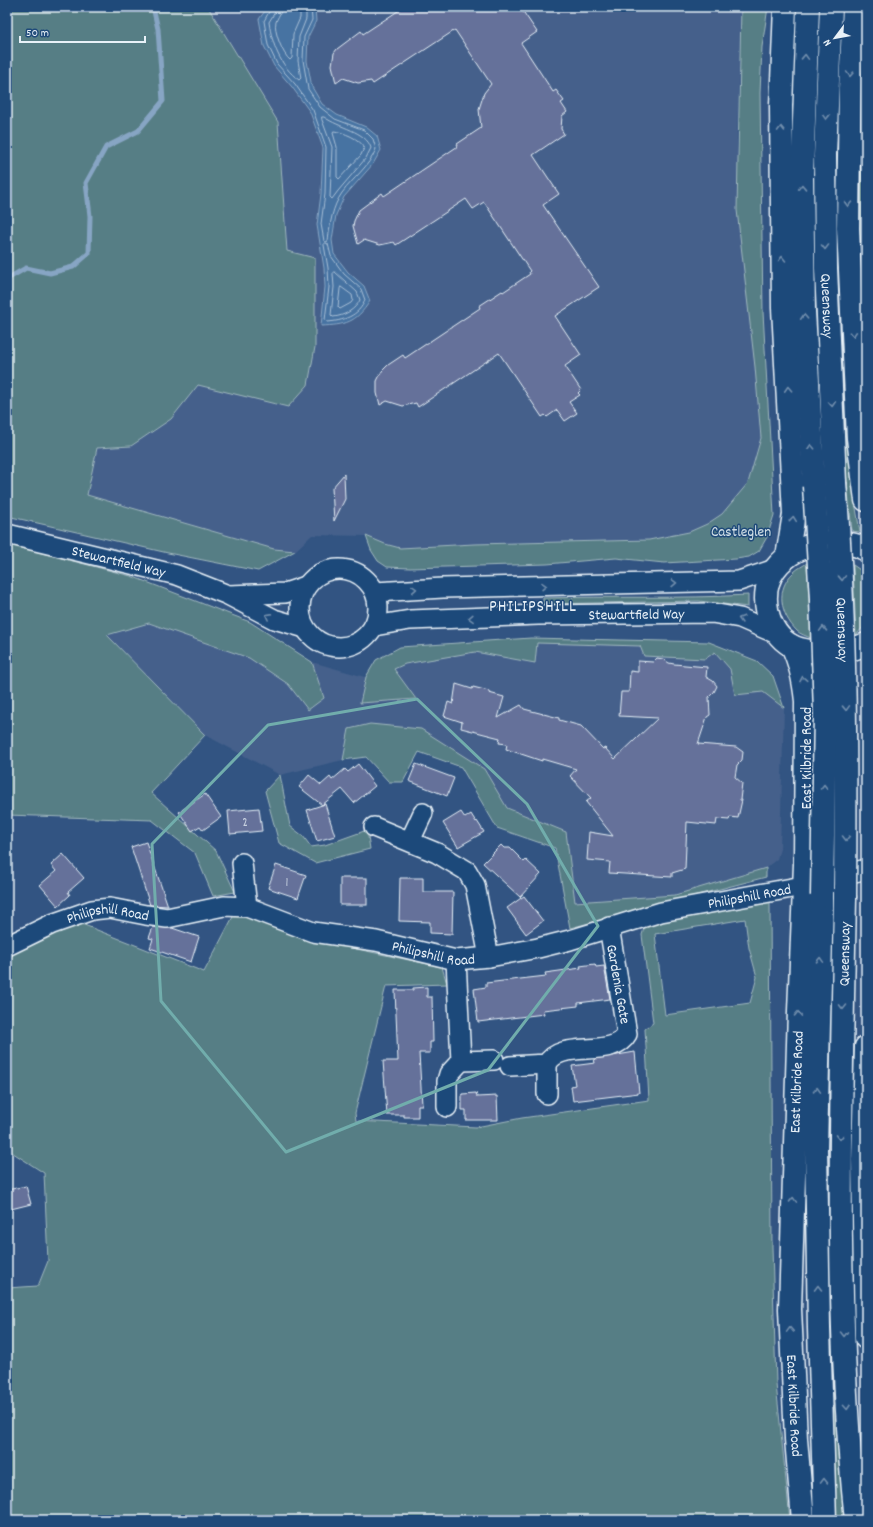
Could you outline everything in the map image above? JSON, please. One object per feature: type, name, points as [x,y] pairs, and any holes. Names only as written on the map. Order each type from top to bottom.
[{"type":"main road","points":[[781,563],[794,514],[783,308],[781,106],[785,7]]},
{"type":"main road","name":"Queensway","points":[[831,7],[825,155],[826,268],[835,484],[841,551],[846,725],[845,898],[840,1182],[844,1368],[856,1520]]},
{"type":"main road","name":"Queensway","points":[[854,7],[850,88],[848,228],[858,438],[866,500]]},
{"type":"main road","name":"Queensway","points":[[807,15],[802,177],[804,312],[819,545],[825,713],[816,1149],[817,1241]]},
{"type":"main road","points":[[781,563],[803,548],[817,544],[850,544],[866,550]]},
{"type":"main road","name":"East Kilbride Road","points":[[781,563],[770,579],[766,593],[766,609],[770,621],[799,659],[804,680],[806,702],[805,864],[803,886],[790,1309],[795,1417],[804,1520]]},
{"type":"main road","points":[[784,640],[817,653],[847,650],[866,644]]},
{"type":"main road","points":[[866,1047],[863,1160],[866,1338]]},
{"type":"main road","name":"East Kilbride Road","points":[[817,1241],[825,1520]]},
{"type":"street","name":"Stewartfield Way","points":[[7,534],[177,575],[228,595],[274,619],[305,628]]},
{"type":"street","name":"Stewartfield Way","points":[[375,592],[443,588],[739,582],[781,563]]},
{"type":"street","points":[[336,568],[350,570],[360,575],[369,582],[375,592],[378,603],[378,615],[369,634],[362,641],[343,648],[322,644],[312,637],[305,628],[299,607],[301,596],[306,586],[314,577],[336,568]]},
{"type":"street","name":"Stewartfield Way","points":[[228,595],[285,593],[306,586]]},
{"type":"street","name":"Stewartfield Way","points":[[374,626],[410,620],[515,616],[712,613],[740,618],[784,640]]},
{"type":"street","points":[[410,841],[423,813]]},
{"type":"street","points":[[374,827],[437,853],[467,871],[475,885],[489,957]]},
{"type":"street","points":[[242,863],[247,907]]},
{"type":"street","name":"Philipshill Road","points":[[7,946],[52,924],[92,910],[110,908],[166,918],[224,906],[247,907],[313,932],[376,941],[456,960],[489,957],[538,948],[570,940],[661,912],[803,886],[866,869]]},
{"type":"street","name":"Gardenia Gate","points":[[547,1064],[551,1057],[561,1053],[613,1046],[624,1039],[627,1034],[609,927]]},
{"type":"street","points":[[447,1107],[447,1081],[449,1074],[461,1061],[456,960]]},
{"type":"street","points":[[461,1061],[547,1064],[547,1094]]},
{"type":"highlighted area","points":[[417,699],[527,804],[598,926],[488,1070],[286,1152],[161,1001],[152,844],[268,725]]},
{"type":"shaded area","points":[[208,7],[741,7],[737,145],[761,438],[748,483],[722,514],[707,524],[689,532],[649,540],[474,544],[400,548],[385,544],[366,536],[312,535],[295,551],[274,549],[87,495],[97,448],[131,446],[171,419],[198,385],[287,251],[278,122]]},
{"type":"shaded area","points":[[866,303],[866,342],[861,340]]},
{"type":"shaded area","points":[[149,623],[249,658],[288,684],[308,710],[324,698],[312,662],[365,677],[376,660],[400,647],[531,638],[709,642],[757,661],[773,676],[784,708],[780,849],[777,859],[766,868],[675,895],[575,902],[565,832],[507,808],[484,769],[349,729],[343,760],[280,775],[205,735],[107,635]]},
{"type":"green space","points":[[7,7],[208,7],[278,122],[287,251],[315,258],[315,347],[308,385],[288,407],[198,385],[171,419],[131,446],[97,448],[87,495],[274,549],[295,551],[258,571],[168,553],[7,516]]},
{"type":"green space","name":"Castleglen","points":[[741,7],[768,7],[762,47],[760,93],[763,312],[774,515],[767,537],[759,551],[749,557],[736,559],[664,563],[616,558],[547,564],[410,568],[387,567],[378,561],[371,550],[366,536],[385,544],[400,548],[474,544],[649,540],[689,532],[707,524],[722,514],[748,483],[761,438],[755,367],[737,210]]},
{"type":"green space","points":[[860,7],[866,7],[866,303],[861,339],[866,342],[866,386],[861,340],[856,213]]},
{"type":"green space","points":[[837,257],[840,258],[854,496],[860,532],[852,531],[845,463],[840,394]]},
{"type":"green space","points":[[7,544],[131,576],[250,622],[312,662],[324,698],[308,710],[288,684],[249,658],[149,623],[107,635],[205,735],[151,793],[216,851],[235,892],[213,896],[195,853],[152,820],[7,815]]},
{"type":"green space","points":[[807,563],[811,638],[798,632],[791,624],[782,602],[784,586],[788,579]]},
{"type":"green space","points":[[853,565],[866,576],[866,624],[856,635]]},
{"type":"green space","points":[[748,595],[748,607],[699,601],[543,604],[543,598],[697,597]]},
{"type":"green space","points":[[531,638],[709,642],[757,661],[773,676],[784,708],[763,692],[735,695],[730,669],[715,652],[705,659],[644,656],[640,646],[537,643],[535,663],[475,652],[405,664],[394,669],[416,699],[360,703],[366,677],[376,660],[400,647]]},
{"type":"green space","points":[[370,724],[421,729],[484,769],[507,808],[566,832],[575,902],[675,895],[766,868],[766,877],[570,928],[555,848],[497,828],[461,767],[419,752],[403,782],[389,782],[366,757],[343,760],[349,729]]},
{"type":"green space","points":[[280,775],[290,826],[303,836],[311,847],[325,845],[367,830],[370,849],[315,863],[279,843],[265,791]]},
{"type":"green space","points":[[770,902],[772,1247],[776,1384],[790,1520],[7,1520],[7,1288],[38,1286],[48,1261],[44,1173],[7,1149],[7,954],[74,921],[204,972],[236,911],[300,937],[442,967],[447,984],[386,986],[355,1113],[356,1121],[476,1127],[522,1118],[649,1100],[645,1029],[653,1023],[642,935],[645,925],[756,903]],"holes":[[[745,919],[749,948],[757,977],[750,1003],[665,1015],[655,934]]]},
{"type":"green space","points":[[829,1285],[836,1403],[847,1520],[835,1520],[830,1375]]},
{"type":"water","points":[[268,7],[315,7],[316,21],[308,37],[307,61],[312,87],[322,104],[337,115],[366,127],[377,136],[381,150],[373,164],[344,197],[336,215],[332,240],[334,254],[348,272],[364,286],[370,301],[355,318],[337,325],[321,326],[325,287],[324,268],[317,225],[321,194],[323,148],[310,112],[292,87],[274,66],[264,46],[259,19]]},
{"type":"building","points":[[404,7],[520,7],[537,32],[521,43],[553,92],[556,90],[564,101],[561,103],[567,112],[562,116],[561,129],[564,134],[533,155],[559,194],[543,205],[599,287],[555,316],[581,355],[565,366],[581,390],[578,393],[580,395],[569,402],[577,413],[565,421],[557,410],[547,417],[545,415],[542,417],[499,353],[418,407],[416,403],[403,406],[387,401],[380,405],[377,393],[377,381],[382,371],[388,365],[403,355],[405,358],[480,308],[479,306],[530,274],[530,271],[484,202],[473,209],[466,199],[396,245],[394,242],[380,245],[364,240],[358,244],[353,226],[359,210],[382,193],[384,196],[458,146],[457,144],[481,128],[479,109],[484,93],[491,84],[455,30],[373,84],[371,81],[358,83],[343,78],[336,83],[332,65],[334,53],[337,49],[361,31],[363,34]]},
{"type":"building","points":[[344,474],[345,499],[334,521],[332,488]]},
{"type":"building","points":[[657,658],[674,664],[707,667],[706,677],[713,681],[717,686],[709,697],[710,715],[707,717],[698,744],[736,747],[743,752],[742,760],[737,765],[735,777],[742,783],[740,800],[742,800],[738,818],[730,817],[729,820],[717,819],[716,825],[687,822],[685,869],[672,873],[672,877],[609,873],[610,862],[587,860],[589,832],[613,836],[586,802],[591,798],[570,776],[576,769],[542,759],[542,761],[506,749],[507,744],[499,743],[500,738],[461,728],[462,722],[444,716],[448,702],[453,704],[456,684],[472,689],[473,687],[489,691],[489,693],[504,697],[498,718],[521,705],[524,709],[559,718],[559,720],[581,726],[615,759],[658,718],[619,716],[621,692],[629,692],[630,671],[638,672],[638,661],[653,662]]},
{"type":"building","points":[[358,764],[375,786],[354,803],[342,789],[322,805],[299,787],[309,775],[321,785],[330,777],[332,780],[345,769],[348,772]]},
{"type":"building","points":[[416,764],[454,778],[447,796],[409,781]]},
{"type":"building","points":[[205,794],[221,817],[203,830],[200,826],[192,831],[179,812]]},
{"type":"building","points":[[325,804],[335,836],[317,841],[307,810]]},
{"type":"building","points":[[259,808],[262,831],[230,834],[228,811]]},
{"type":"building","points":[[461,812],[465,818],[471,814],[484,832],[458,847],[443,823]]},
{"type":"building","points":[[146,842],[168,906],[150,905],[131,847]]},
{"type":"building","points":[[501,845],[504,848],[510,848],[524,862],[526,860],[541,874],[520,897],[483,863]]},
{"type":"building","points":[[63,854],[84,878],[68,892],[70,895],[58,906],[40,885],[56,871],[51,865]]},
{"type":"building","points":[[276,865],[306,875],[298,898],[268,888]]},
{"type":"building","points":[[340,878],[367,878],[367,905],[340,905]]},
{"type":"building","points":[[400,878],[423,878],[423,892],[453,892],[452,934],[430,933],[430,922],[399,921]]},
{"type":"building","points":[[524,896],[543,921],[526,934],[507,908]]},
{"type":"building","points":[[153,927],[172,928],[199,937],[191,962],[150,948],[153,939],[149,938]]},
{"type":"building","points":[[595,964],[596,967],[604,966],[610,999],[578,1003],[578,1006],[543,1010],[544,1014],[478,1022],[474,989],[486,987],[486,983],[546,976],[545,973],[581,968],[580,966]]},
{"type":"building","points":[[427,987],[427,997],[432,997],[433,1042],[430,1042],[430,1053],[419,1053],[422,1105],[418,1105],[418,1117],[387,1115],[383,1061],[398,1061],[395,990],[413,990],[413,988]]},
{"type":"building","points":[[635,1052],[639,1093],[573,1101],[571,1086],[575,1085],[572,1066],[595,1063],[594,1059]]},
{"type":"building","points":[[476,1093],[477,1097],[497,1096],[498,1120],[466,1120],[466,1110],[462,1110],[462,1094]]},
{"type":"building","points":[[26,1186],[31,1204],[7,1210],[7,1190]]},
{"type":"waterway","points":[[7,279],[26,268],[50,273],[73,267],[89,253],[90,216],[86,183],[106,147],[138,131],[163,101],[158,29],[153,7]]},
{"type":"district","name":"PHILIPSHILL","points":[[533,605]]}]
